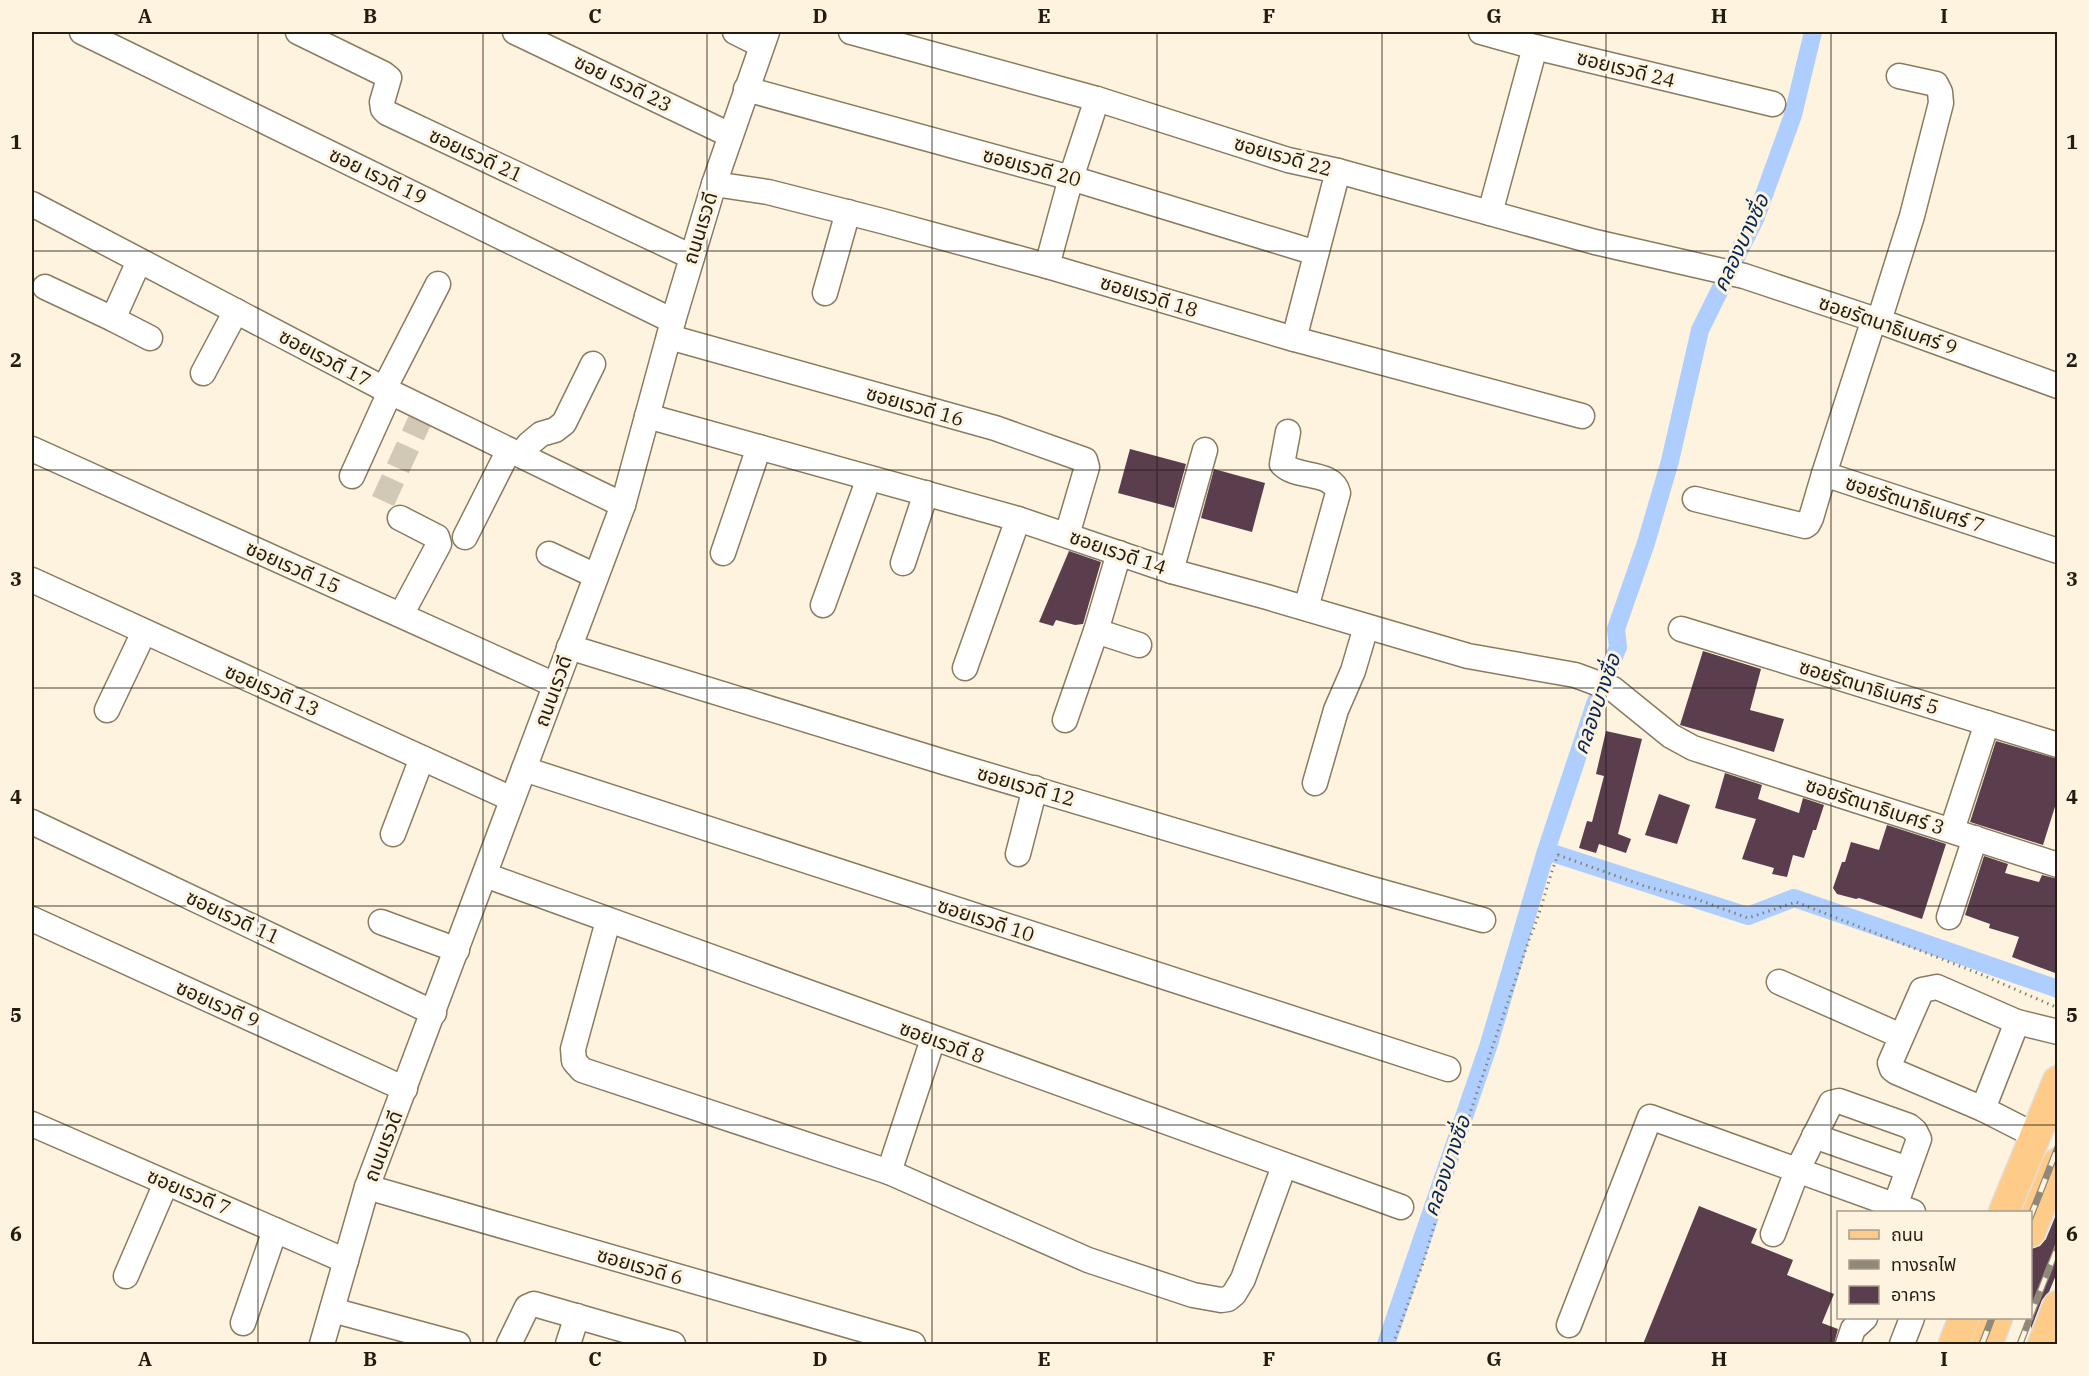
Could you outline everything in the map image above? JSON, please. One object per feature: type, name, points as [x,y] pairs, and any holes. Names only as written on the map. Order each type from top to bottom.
[{"type":"main road","points":[[2004,1211],[2058,1081]]},
{"type":"main road","points":[[2032,1229],[2058,1163]]},
{"type":"main road","points":[[2043,1344],[2058,1306]]},
{"type":"main road","points":[[1987,1344],[1996,1319]]},
{"type":"street","name":"ซอย เรวดี 19","points":[[82,32],[671,329]]},
{"type":"street","name":"ซอยเรวดี 21","points":[[298,32],[389,78],[382,102],[383,109],[387,113],[692,257]]},
{"type":"street","name":"ซอย เรวดี 23","points":[[515,32],[730,135]]},
{"type":"street","points":[[735,32],[764,38]]},
{"type":"street","name":"ซอยเรวดี 22","points":[[851,32],[1097,99],[1288,160],[1338,171],[1595,242],[1718,270]]},
{"type":"street","name":"ซอยเรวดี 24","points":[[1480,32],[1773,104]]},
{"type":"street","name":"ถนนเรวดี","points":[[322,1344],[367,1187],[623,504],[714,184],[764,38]]},
{"type":"street","points":[[1490,213],[1535,47]]},
{"type":"street","name":"ซอยรัตนาธิเบศร์ 7","points":[[1899,76],[1936,84],[1940,92],[1941,103],[1912,216],[1824,474],[2058,551]]},
{"type":"street","name":"ซอยเรวดี 20","points":[[746,89],[1071,178],[1316,253]]},
{"type":"street","points":[[1047,266],[1071,178],[1097,99]]},
{"type":"street","points":[[1294,339],[1338,171]]},
{"type":"street","name":"ซอยเรวดี 18","points":[[714,184],[768,192],[848,212],[1047,266],[1294,339],[1582,416]]},
{"type":"street","name":"ซอยเรวดี 17","points":[[32,204],[387,390],[623,504]]},
{"type":"street","points":[[825,293],[848,212]]},
{"type":"street","points":[[113,319],[139,261]]},
{"type":"street","name":"ซอยรัตนาธิเบศร์ 9","points":[[1718,270],[1744,276],[1877,320],[2058,386]]},
{"type":"street","points":[[352,476],[387,390],[438,284]]},
{"type":"street","points":[[45,287],[150,338]]},
{"type":"street","points":[[203,373],[236,311]]},
{"type":"street","name":"ซอยเรวดี 16","points":[[671,329],[994,428],[1085,460],[1087,467],[1067,535]]},
{"type":"street","points":[[465,537],[515,452],[541,434],[555,430],[564,423],[593,364]]},
{"type":"street","name":"ซอยเรวดี 14","points":[[647,416],[1018,519],[1171,571],[1468,656],[1575,675],[1602,685],[1671,736],[1693,748]]},
{"type":"street","points":[[1288,432],[1282,464],[1294,473],[1331,482],[1338,493],[1306,609]]},
{"type":"street","points":[[723,553],[759,447]]},
{"type":"street","name":"ซอยเรวดี 15","points":[[32,449],[555,685]]},
{"type":"street","points":[[1171,571],[1205,450]]},
{"type":"street","points":[[1695,500],[1805,526],[1811,518],[1824,474]]},
{"type":"street","points":[[823,605],[869,478]]},
{"type":"street","points":[[903,563],[926,494]]},
{"type":"street","points":[[400,518],[437,537],[439,544],[401,615]]},
{"type":"street","points":[[965,668],[1018,519]]},
{"type":"street","points":[[1065,720],[1096,631],[1119,553]]},
{"type":"street","points":[[549,554],[596,576]]},
{"type":"street","name":"ซอยเรวดี 13","points":[[32,580],[512,799]]},
{"type":"street","points":[[1316,783],[1336,710],[1353,671],[1366,627]]},
{"type":"street","name":"ซอยรัตนาธิเบศร์ 5","points":[[1681,629],[2058,745]]},
{"type":"street","points":[[1096,631],[1139,645]]},
{"type":"street","points":[[107,710],[144,632]]},
{"type":"street","name":"ซอยเรวดี 12","points":[[569,647],[947,763],[1368,888],[1484,920]]},
{"type":"street","points":[[1952,830],[1987,723]]},
{"type":"street","name":"ซอยรัตนาธิเบศร์ 3","points":[[1693,748],[2058,865]]},
{"type":"street","points":[[393,834],[422,758]]},
{"type":"street","name":"ซอยเรวดี 10","points":[[524,769],[1448,1069]]},
{"type":"street","points":[[1018,854],[1035,788]]},
{"type":"street","name":"ซอยเรวดี 11","points":[[32,822],[434,1013]]},
{"type":"street","points":[[1949,917],[1976,838]]},
{"type":"street","name":"ซอยเรวดี 8","points":[[485,875],[1401,1207]]},
{"type":"street","name":"ซอยเรวดี 9","points":[[32,919],[405,1089]]},
{"type":"street","points":[[608,921],[573,1049],[574,1061],[582,1070],[889,1172],[1088,1260],[1193,1295],[1228,1299],[1243,1279],[1284,1166]]},
{"type":"street","points":[[381,922],[457,950]]},
{"type":"street","points":[[1779,982],[1901,1036]]},
{"type":"street","points":[[2036,1136],[1983,1109],[1896,1072],[1890,1063],[1922,990],[1931,987],[1937,987],[2017,1022],[2058,1032]]},
{"type":"street","points":[[1983,1109],[2017,1022]]},
{"type":"street","points":[[889,1172],[933,1039]]},
{"type":"street","points":[[1569,1324],[1650,1117],[1797,1171],[1904,1209],[1908,1169],[1919,1139],[1915,1131],[1909,1126],[1839,1101],[1831,1102],[1797,1171],[1773,1234]]},
{"type":"street","name":"ซอยเรวดี 7","points":[[32,1124],[346,1260]]},
{"type":"street","points":[[1814,1136],[1908,1169]]},
{"type":"street","points":[[126,1276],[166,1183]]},
{"type":"street","name":"ซอยเรวดี 6","points":[[367,1187],[913,1344]]},
{"type":"street","points":[[243,1323],[275,1230]]},
{"type":"street","points":[[509,1344],[527,1307],[534,1304],[577,1316],[631,1338],[673,1344]]},
{"type":"street","points":[[332,1310],[458,1344]]},
{"type":"street","points":[[568,1344],[577,1316]]},
{"type":"street","points":[[1848,1344],[1853,1329],[1863,1319]]},
{"type":"street","points":[[1902,1344],[1910,1319]]},
{"type":"path","points":[[1394,1344],[1423,1263],[1453,1163],[1530,937],[1540,915],[1549,876],[1558,855],[1647,888],[1696,899],[1748,918],[1796,903],[1980,974],[2058,1008]]},
{"type":"building","points":[[1130,449],[1186,464],[1174,508],[1118,493]]},
{"type":"building","points":[[1214,469],[1265,483],[1252,532],[1201,518]]},
{"type":"building","points":[[1069,551],[1101,562],[1083,624],[1075,625],[1056,620],[1053,626],[1039,622]]},
{"type":"building","points":[[1703,651],[1761,669],[1750,710],[1784,719],[1774,752],[1680,725]]},
{"type":"building","points":[[1606,731],[1642,739],[1618,834],[1631,839],[1626,853],[1599,844],[1596,853],[1579,848],[1587,821],[1592,822],[1604,776],[1596,774]]},
{"type":"building","points":[[1996,741],[2058,759],[2058,797],[2043,845],[1970,822]]},
{"type":"building","points":[[1725,773],[1762,785],[1758,799],[1799,813],[1803,798],[1824,805],[1804,858],[1793,855],[1787,877],[1772,874],[1774,868],[1742,859],[1756,819],[1715,808]]},
{"type":"building","points":[[1659,794],[1690,805],[1677,844],[1645,835]]},
{"type":"building","points":[[1887,825],[1946,844],[1922,919],[1859,898],[1837,894],[1833,888],[1851,842],[1879,850]]},
{"type":"building","points":[[1984,856],[2008,864],[2005,873],[2039,882],[2042,875],[2058,879],[2058,974],[2012,957],[2019,937],[1989,928],[1990,924],[1965,915]]},
{"type":"building","points":[[1699,1206],[1757,1229],[1751,1243],[1793,1260],[1787,1275],[1834,1294],[1822,1323],[1838,1329],[1834,1344],[1643,1344]]},
{"type":"building","points":[[2058,1210],[2058,1270],[2049,1292],[2042,1300],[2031,1329],[2032,1249],[2040,1246],[2046,1239]]},
{"type":"waterway","name":"คลองบางซื่อ","points":[[1386,1344],[1489,1044],[1546,851],[1595,704],[1618,647],[1616,629],[1646,543],[1670,461],[1700,330],[1756,217],[1793,115],[1813,32]]},
{"type":"waterway","points":[[1546,851],[1748,916],[1794,898],[2058,989]]},
{"type":"tunnel","points":[[383,501],[425,409]]},
{"type":"railway","points":[[2032,1213],[2058,1147]]},
{"type":"railway","points":[[2032,1312],[2058,1246]]},
{"type":"railway","points":[[1982,1344],[1992,1319]]},
{"type":"railway","points":[[2020,1344],[2030,1319]]}]
